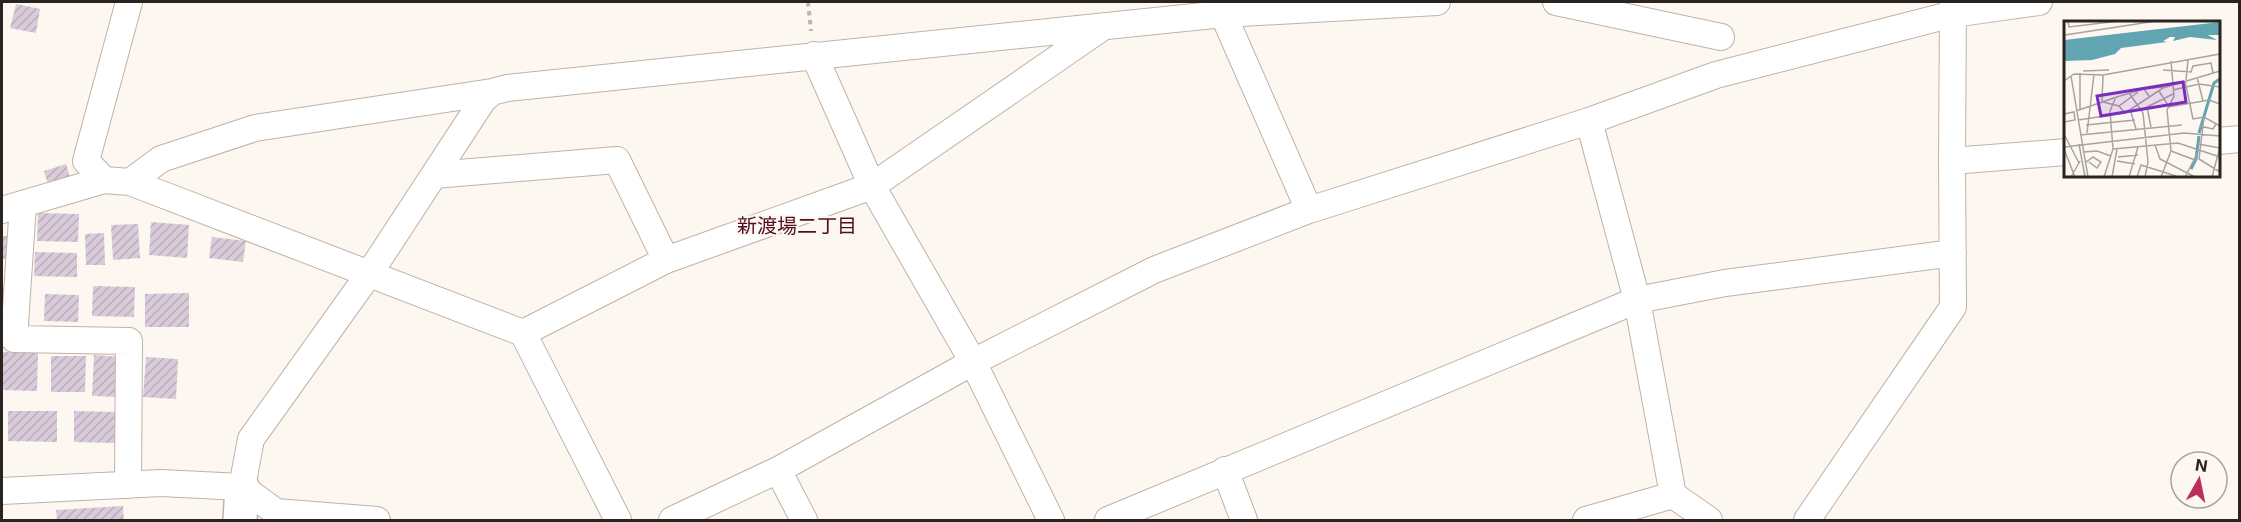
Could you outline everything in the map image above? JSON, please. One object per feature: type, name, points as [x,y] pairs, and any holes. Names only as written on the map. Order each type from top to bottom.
[{"type":"street","points":[[104,180],[86,161],[129,2]]},
{"type":"street","points":[[130,182],[161,159],[255,128],[519,87],[1223,14],[1437,2]]},
{"type":"street","points":[[1556,2],[1721,37]]},
{"type":"street","points":[[672,520],[778,470],[973,362],[1154,270],[1309,210],[1589,121],[1716,75],[1953,8],[2039,2]]},
{"type":"street","points":[[1807,520],[1953,308],[1953,8]]},
{"type":"street","points":[[1223,14],[1309,210]]},
{"type":"street","points":[[523,333],[666,260],[872,186],[1104,26]]},
{"type":"street","points":[[814,55],[872,186],[973,362],[1051,520]]},
{"type":"street","points":[[240,520],[251,439],[369,274],[483,100],[492,92]]},
{"type":"street","points":[[1589,121],[1637,300],[1672,495],[1709,520]]},
{"type":"street","points":[[2220,141],[2240,139]]},
{"type":"street","points":[[1952,161],[2064,152]]},
{"type":"street","points":[[434,175],[617,160],[666,260]]},
{"type":"street","points":[[128,485],[129,341],[14,339],[12,207],[104,180],[130,182],[523,333],[618,520]]},
{"type":"street","points":[[1108,520],[1637,300],[1725,283],[1953,253]]},
{"type":"street","points":[[778,470],[804,520]]},
{"type":"street","points":[[1225,470],[1244,520]]},
{"type":"street","points":[[2,491],[161,483],[243,488],[276,512],[377,520]]},
{"type":"street","points":[[1586,520],[1672,495]]},
{"type":"building","points":[[16,4],[40,9],[36,33],[10,28]]},
{"type":"building","points":[[66,164],[70,177],[48,184],[44,171]]},
{"type":"building","points":[[38,213],[79,214],[78,242],[37,241]]},
{"type":"building","points":[[151,222],[189,225],[187,258],[149,255]]},
{"type":"building","points":[[138,224],[140,258],[113,260],[111,225]]},
{"type":"building","points":[[104,233],[105,265],[86,265],[85,234]]},
{"type":"building","points":[[2,236],[12,236],[12,259],[2,259]]},
{"type":"building","points":[[212,237],[246,241],[243,262],[209,258]]},
{"type":"building","points":[[35,252],[77,253],[77,277],[34,276]]},
{"type":"building","points":[[93,286],[135,287],[134,317],[92,316]]},
{"type":"building","points":[[2,287],[11,288],[9,316],[2,315]]},
{"type":"building","points":[[189,293],[189,327],[145,327],[145,294]]},
{"type":"building","points":[[45,294],[79,295],[78,322],[44,321]]},
{"type":"building","points":[[2,352],[38,353],[37,391],[2,390]]},
{"type":"building","points":[[94,355],[122,357],[120,397],[92,396]]},
{"type":"building","points":[[51,356],[86,356],[85,392],[51,392]]},
{"type":"building","points":[[146,357],[178,359],[176,399],[143,397]]},
{"type":"building","points":[[8,411],[57,411],[57,442],[8,441]]},
{"type":"building","points":[[74,411],[116,412],[115,443],[74,442]]},
{"type":"building","points":[[123,506],[124,520],[57,520],[56,510]]},
{"type":"district","name":"新渡場二丁目","points":[[797,226]]}]
